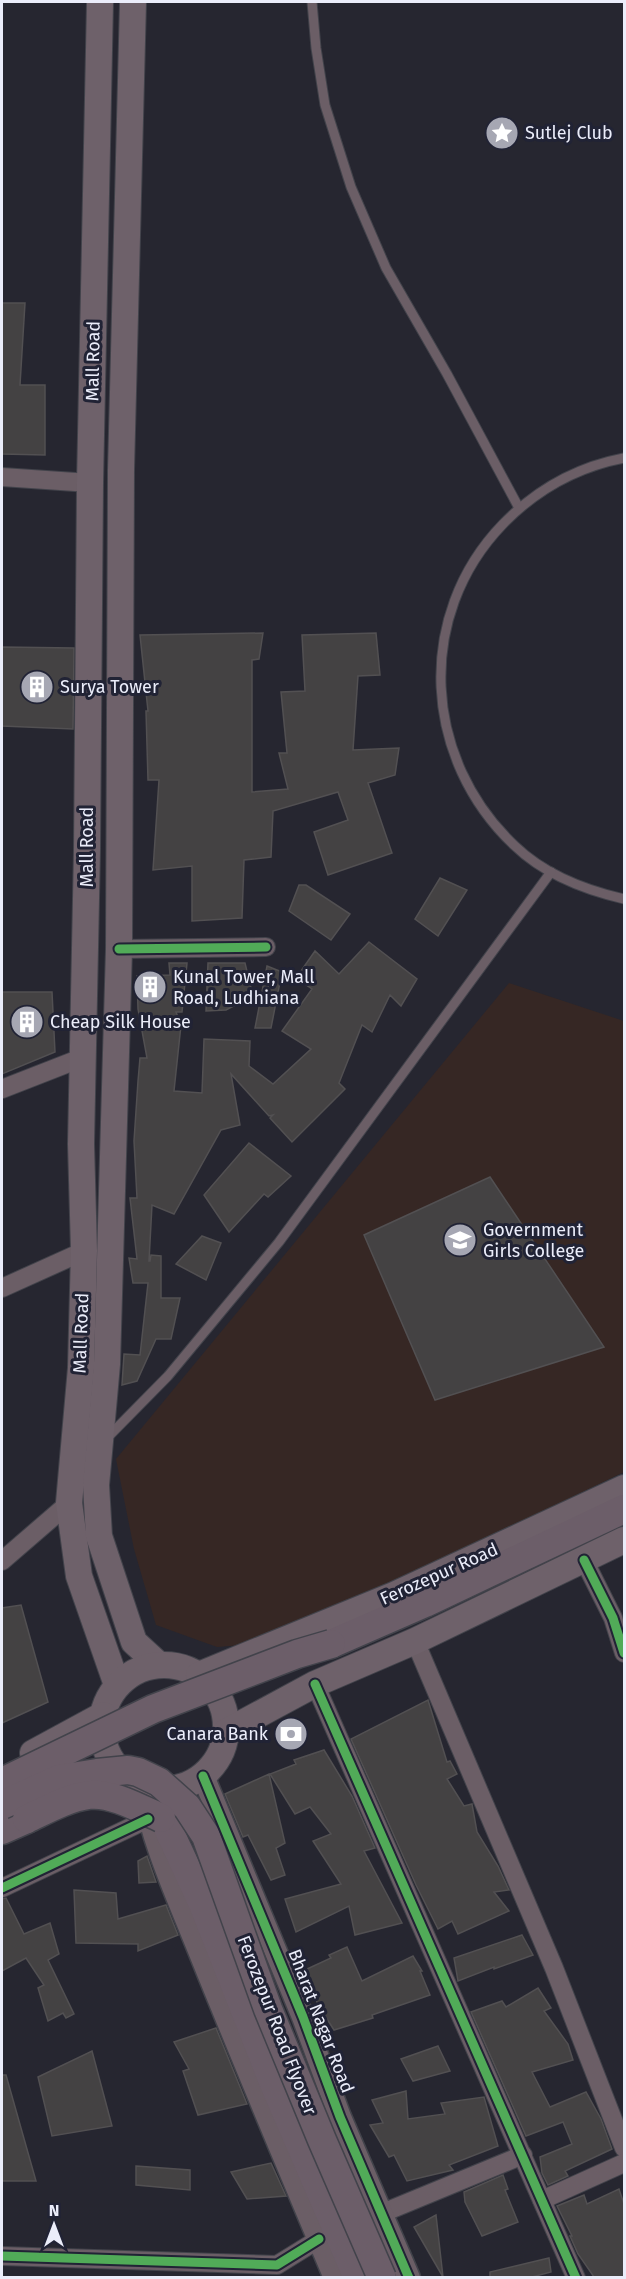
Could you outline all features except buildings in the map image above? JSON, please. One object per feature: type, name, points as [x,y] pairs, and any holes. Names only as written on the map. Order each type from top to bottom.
[{"type":"main road","name":"Mall Road","points":[[100,2],[90,483],[84,1057],[81,1144],[84,1251],[81,1368],[69,1503],[79,1576],[117,1685]]},
{"type":"main road","name":"Mall Road","points":[[133,2],[121,470],[119,949],[107,1364],[96,1485],[99,1536],[134,1642],[158,1664]]},
{"type":"main road","name":"Ferozepur Road","points":[[2,1782],[153,1709],[297,1654],[320,1637],[375,1604],[624,1488]]},
{"type":"main road","points":[[322,1681],[320,1637],[425,1604],[624,1509]]},
{"type":"main road","points":[[226,1732],[322,1681],[415,1641],[624,1540]]},
{"type":"main road","name":"Ferozepur Road","points":[[199,1675],[252,1654],[320,1637]]},
{"type":"main road","points":[[158,1664],[175,1665],[209,1682],[221,1700],[227,1720],[226,1741],[218,1760],[203,1776],[185,1786],[164,1790],[124,1776],[110,1760],[102,1740],[103,1715],[107,1699],[117,1685],[137,1670],[158,1664]]},
{"type":"main road","points":[[2,1770],[103,1715]]},
{"type":"main road","points":[[2,1805],[59,1779],[98,1773],[128,1770],[138,1772],[145,1783]]},
{"type":"main road","points":[[2,1841],[145,1783]]},
{"type":"main road","name":"Ferozepur Road Flyover","points":[[145,1783],[187,1808],[206,1836],[268,2009],[382,2277]]},
{"type":"main road","points":[[14,1824],[68,1801],[91,1795],[123,1801],[154,1818]]},
{"type":"main road","name":"Ferozepur Road Flyover","points":[[154,1818],[176,1843],[203,1904],[274,2084],[358,2277]]},
{"type":"street","points":[[2,477],[90,483]]},
{"type":"street","points":[[119,949],[266,947]]},
{"type":"street","points":[[2,1089],[84,1057]]},
{"type":"street","points":[[2,1288],[84,1251]]},
{"type":"street","points":[[2,1561],[69,1503]]},
{"type":"street","points":[[584,1560],[613,1618],[624,1653]]},
{"type":"street","points":[[415,1641],[554,1968],[624,2148]]},
{"type":"street","points":[[322,1681],[576,2277]]},
{"type":"street","name":"Bharat Nagar Road","points":[[203,1776],[264,1920],[340,2117],[409,2277]]},
{"type":"street","points":[[145,1783],[154,1818],[222,2008],[335,2277]]},
{"type":"street","points":[[2,1888],[154,1818]]},
{"type":"street","points":[[380,2214],[523,2155]]},
{"type":"street","points":[[542,2200],[624,2163]]},
{"type":"street","points":[[2,2256],[278,2271],[319,2239]]},
{"type":"lane","points":[[312,2],[325,105],[351,187],[386,267],[519,508]]},
{"type":"lane","points":[[624,458],[602,462],[558,480],[519,508],[489,538],[465,574],[449,614],[441,655],[441,698],[448,740],[464,780],[487,816],[516,847],[551,872],[592,892],[624,899]]},
{"type":"lane","points":[[99,1446],[168,1376],[279,1242],[551,872]]},
{"type":"shaded area","name":"Government Girls College","points":[[509,983],[624,1021],[624,1472],[270,1643],[217,1647],[156,1625],[134,1549],[116,1459]]},
{"type":"cycle path","points":[[119,949],[266,947]]},
{"type":"cycle path","points":[[584,1560],[613,1618],[624,1653]]},
{"type":"cycle path","points":[[315,1684],[576,2278]]},
{"type":"cycle path","points":[[203,1776],[303,2017],[340,2117],[409,2278]]},
{"type":"cycle path","points":[[2,1888],[148,1819]]},
{"type":"cycle path","points":[[2,2256],[277,2265],[319,2239]]},
{"type":"place","name":"Sutlej Club","points":[[502,133]]},
{"type":"place","name":"Surya Tower","points":[[37,687]]},
{"type":"place","name":"Kunal Tower, Mall Road, Ludhiana","points":[[150,987]]},
{"type":"place","name":"Cheap Silk House","points":[[27,1022]]},
{"type":"place","name":"Government Girls College","points":[[460,1240]]},
{"type":"place","name":"Canara Bank","points":[[291,1734]]}]
